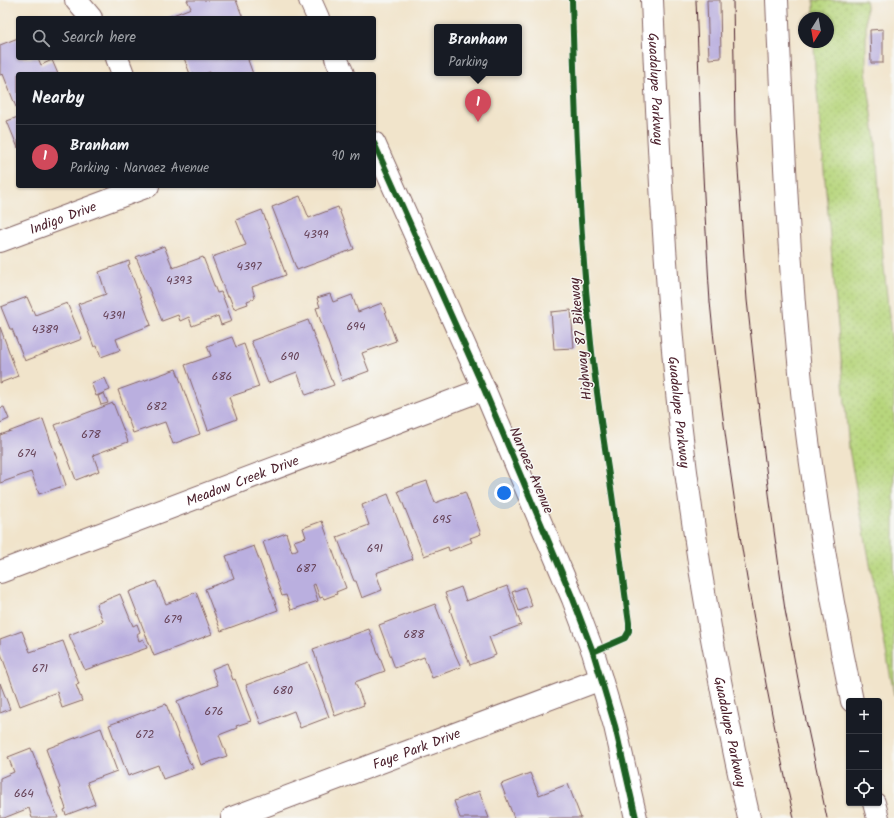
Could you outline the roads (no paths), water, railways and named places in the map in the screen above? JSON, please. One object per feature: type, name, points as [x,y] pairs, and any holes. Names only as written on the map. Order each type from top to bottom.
[{"type":"main road","points":[[76,0],[89,16]]},
{"type":"main road","points":[[310,0],[317,16]]},
{"type":"main road","name":"Guadalupe Parkway","points":[[652,0],[662,210],[669,308],[680,423],[695,537],[713,642],[736,761],[749,818]]},
{"type":"main road","points":[[777,0],[787,200],[804,410],[820,523],[838,632],[851,698]]},
{"type":"main road","points":[[118,60],[122,72]]},
{"type":"main road","points":[[337,60],[342,72]]},
{"type":"main road","name":"Narvaez Avenue","points":[[376,147],[484,388],[573,599],[601,679],[615,726],[636,818]]},
{"type":"main road","name":"Indigo Drive","points":[[0,240],[143,188]]},
{"type":"main road","name":"Meadow Creek Drive","points":[[0,572],[484,388]]},
{"type":"main road","name":"Faye Park Drive","points":[[232,818],[601,679]]},
{"type":"main road","points":[[875,806],[878,818]]},
{"type":"tram line","points":[[696,0],[702,162],[710,302],[717,367],[744,562],[767,690],[794,818]]},
{"type":"tram line","points":[[733,0],[735,126],[747,300],[760,419],[785,610],[805,716],[827,818]]},
{"type":"place","name":"Branham","points":[[478,122]]}]
